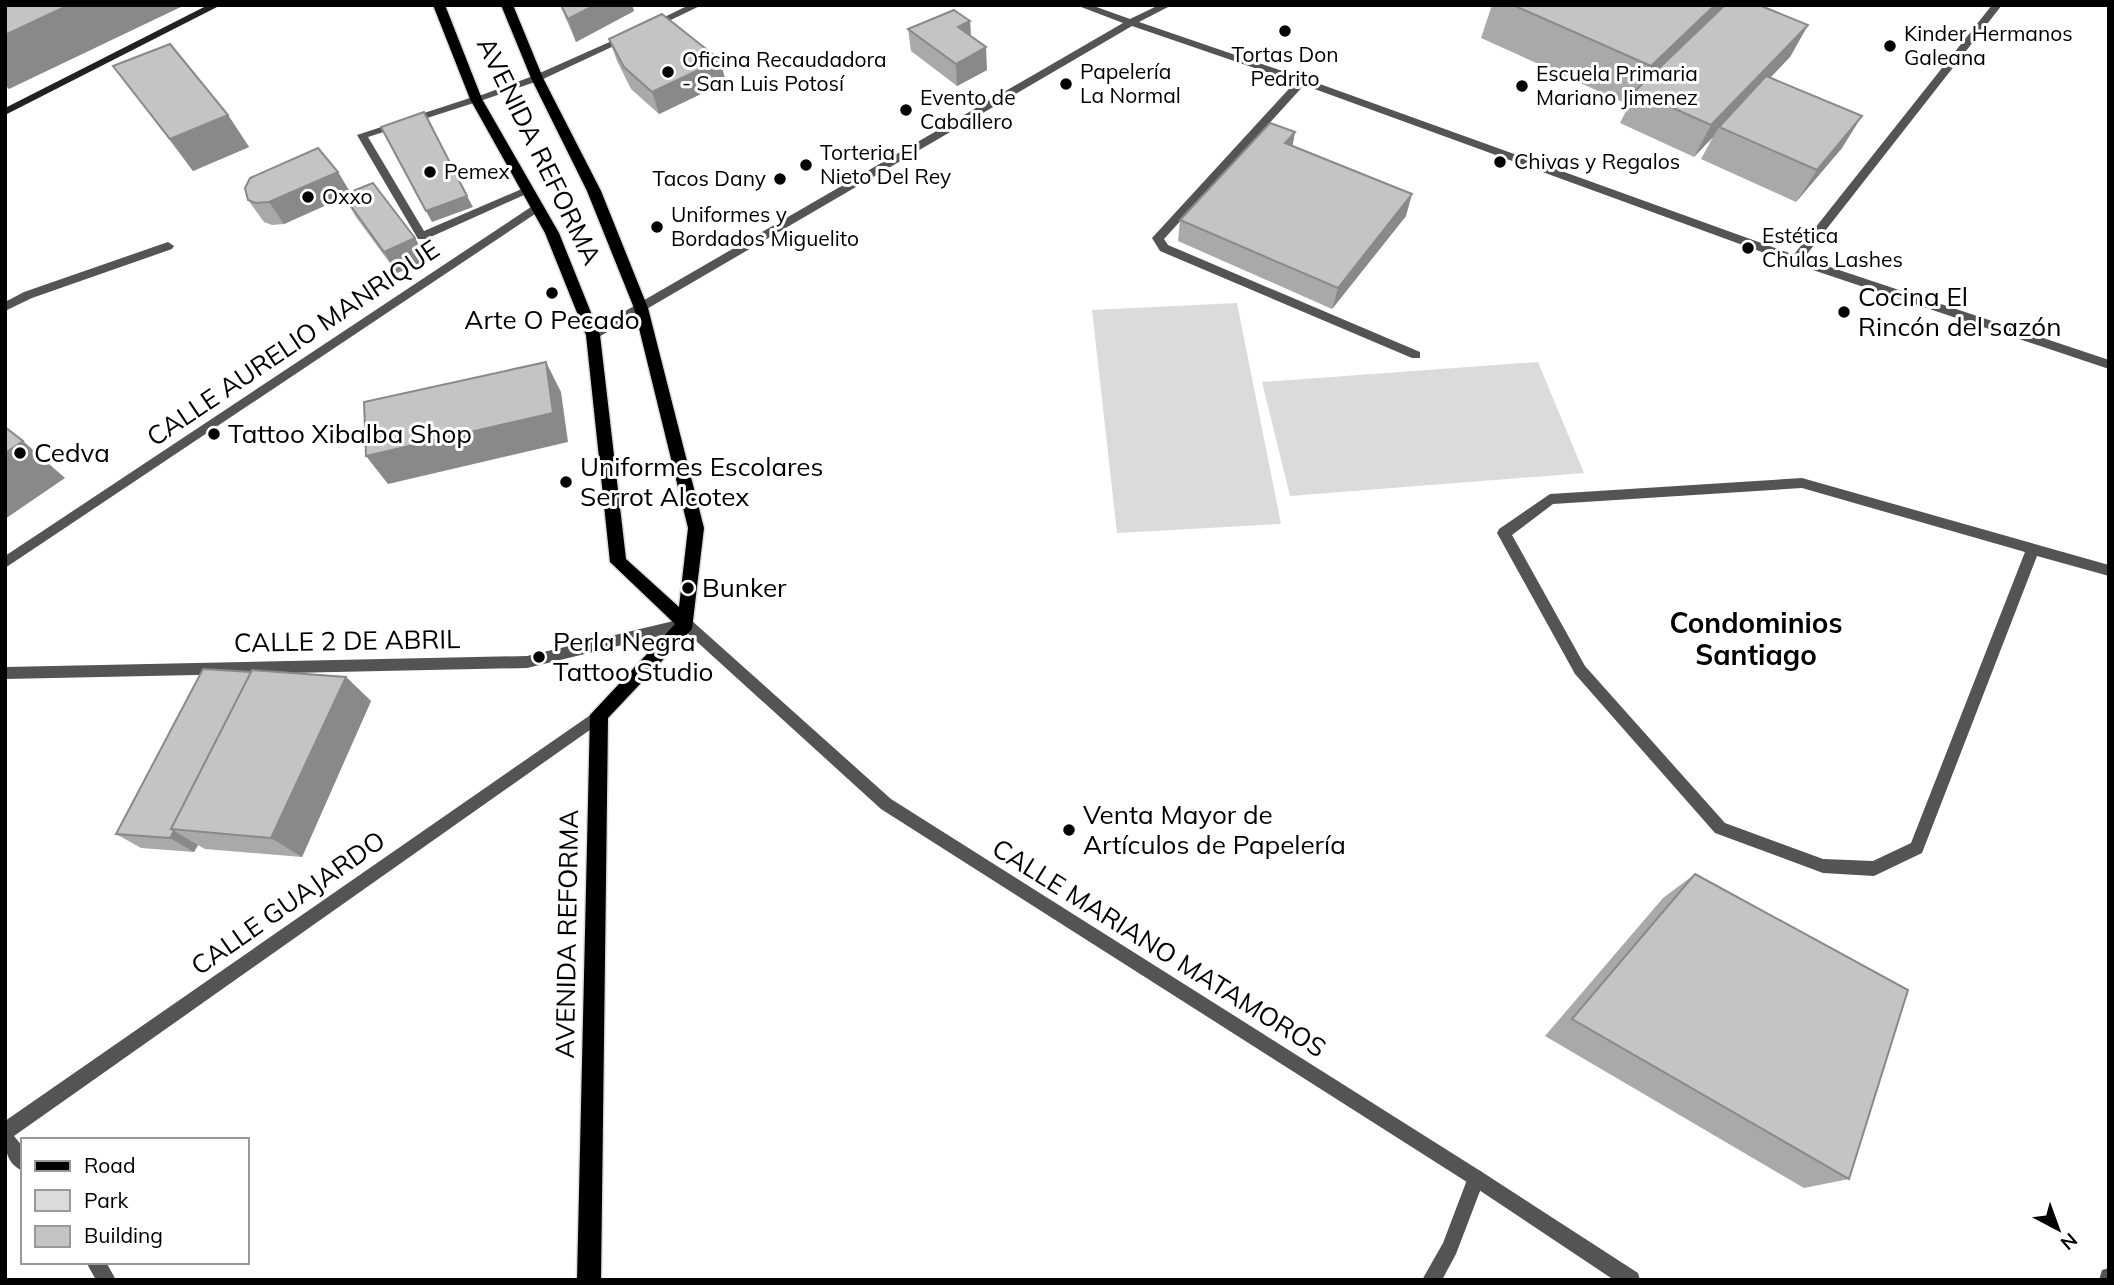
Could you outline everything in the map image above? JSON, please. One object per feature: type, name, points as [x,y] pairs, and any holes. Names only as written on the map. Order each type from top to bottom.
[{"type":"main road","points":[[5,112],[216,5]]},
{"type":"main road","name":"AVENIDA REFORMA","points":[[439,5],[476,99],[552,233],[593,335],[618,562],[687,624]]},
{"type":"main road","name":"AVENIDA REFORMA","points":[[508,5],[537,78],[594,191],[641,308],[696,528],[687,624]]},
{"type":"main road","points":[[599,715],[687,624]]},
{"type":"main road","name":"AVENIDA REFORMA","points":[[589,1280],[599,715]]},
{"type":"street","points":[[528,191],[422,236],[362,135],[537,78],[697,5]]},
{"type":"street","points":[[1082,5],[1302,81],[1796,260],[2109,365]]},
{"type":"street","points":[[593,335],[1131,22],[1167,5]]},
{"type":"street","points":[[1796,260],[1997,5]]},
{"type":"street","points":[[1302,81],[1158,238],[1164,248],[1416,355]]},
{"type":"street","name":"CALLE AURELIO MANRIQUE","points":[[5,563],[537,207]]},
{"type":"street","points":[[5,307],[28,295],[168,246]]},
{"type":"street","points":[[2033,549],[1917,848],[1874,869],[1823,866],[1720,828],[1580,670],[1504,533],[1550,499],[1802,483],[2033,549],[2109,571]]},
{"type":"street","name":"CALLE 2 DE ABRIL","points":[[5,673],[527,662],[687,624]]},
{"type":"street","name":"CALLE MARIANO MATAMOROS","points":[[687,624],[790,720],[886,804],[1476,1178],[1630,1280]]},
{"type":"street","name":"CALLE GUAJARDO","points":[[5,1132],[599,715]]},
{"type":"street","points":[[5,1138],[21,1159]]},
{"type":"street","points":[[1431,1280],[1450,1248],[1476,1178]]},
{"type":"street","points":[[96,1264],[107,1280]]},
{"type":"green space","points":[[1237,303],[1281,524],[1117,533],[1092,310]]},
{"type":"green space","points":[[1538,362],[1584,473],[1290,496],[1262,382]]},
{"type":"building","points":[[5,5],[69,5],[5,35]]},
{"type":"building","points":[[561,5],[595,5],[568,19]]},
{"type":"building","points":[[1513,5],[1715,5],[1651,66]]},
{"type":"building","points":[[1725,5],[1759,5],[1808,25],[1711,125],[1635,91]]},
{"type":"building","points":[[954,10],[970,21],[958,27],[986,47],[956,64],[908,29]]},
{"type":"building","points":[[662,14],[720,60],[652,92],[624,67],[609,39]]},
{"type":"building","points":[[170,44],[228,115],[170,139],[113,66]]},
{"type":"building","points":[[1766,76],[1862,116],[1817,170],[1719,127]]},
{"type":"building","name":"Pemex","points":[[424,112],[467,196],[426,211],[381,127]]},
{"type":"building","points":[[1270,123],[1295,132],[1285,143],[1412,194],[1338,288],[1180,220]]},
{"type":"building","points":[[318,148],[338,172],[269,202],[256,203],[248,200],[245,188],[250,178]]},
{"type":"building","points":[[373,183],[415,238],[384,252],[343,195]]},
{"type":"building","points":[[546,362],[553,413],[366,456],[364,402]]},
{"type":"building","points":[[5,427],[23,441],[5,453]]},
{"type":"building","points":[[203,669],[251,672],[171,829],[174,831],[170,838],[116,834]]},
{"type":"building","points":[[252,670],[346,677],[271,838],[171,829]]},
{"type":"building","points":[[1695,874],[1908,990],[1849,1179],[1572,1019]]},
{"type":"place","name":"Tortas Don Pedrito","points":[[1285,31]]},
{"type":"place","name":"Kinder Hermanos Galeana","points":[[1890,46]]},
{"type":"place","name":"Oficina Recaudadora - San Luis Potosí","points":[[668,72]]},
{"type":"place","name":"Papelería La Normal","points":[[1066,84]]},
{"type":"place","name":"Escuela Primaria Mariano Jimenez","points":[[1522,86]]},
{"type":"place","name":"Evento de Caballero","points":[[906,110]]},
{"type":"place","name":"Chivas y Regalos","points":[[1500,162]]},
{"type":"place","name":"Torteria El Nieto Del Rey","points":[[806,165]]},
{"type":"place","name":"Pemex","points":[[430,172]]},
{"type":"place","name":"Tacos Dany","points":[[780,179]]},
{"type":"place","name":"Oxxo","points":[[308,197]]},
{"type":"place","name":"Uniformes y Bordados Miguelito","points":[[657,227]]},
{"type":"place","name":"Estética Chulas Lashes","points":[[1748,248]]},
{"type":"place","name":"Arte O Pecado","points":[[552,293]]},
{"type":"place","name":"Cocina El Rincón del sazón","points":[[1844,312]]},
{"type":"place","name":"Tattoo Xibalba Shop","points":[[214,434]]},
{"type":"place","name":"Cedva","points":[[20,453]]},
{"type":"place","name":"Uniformes Escolares Serrot Alcotex","points":[[566,482]]},
{"type":"place","name":"Bunker","points":[[688,588]]},
{"type":"place","name":"Perla Negra Tattoo Studio","points":[[539,657]]},
{"type":"place","name":"Venta Mayor de Artículos de Papelería","points":[[1069,830]]},
{"type":"district","name":"Condominios Santiago","points":[[1756,639]]}]
